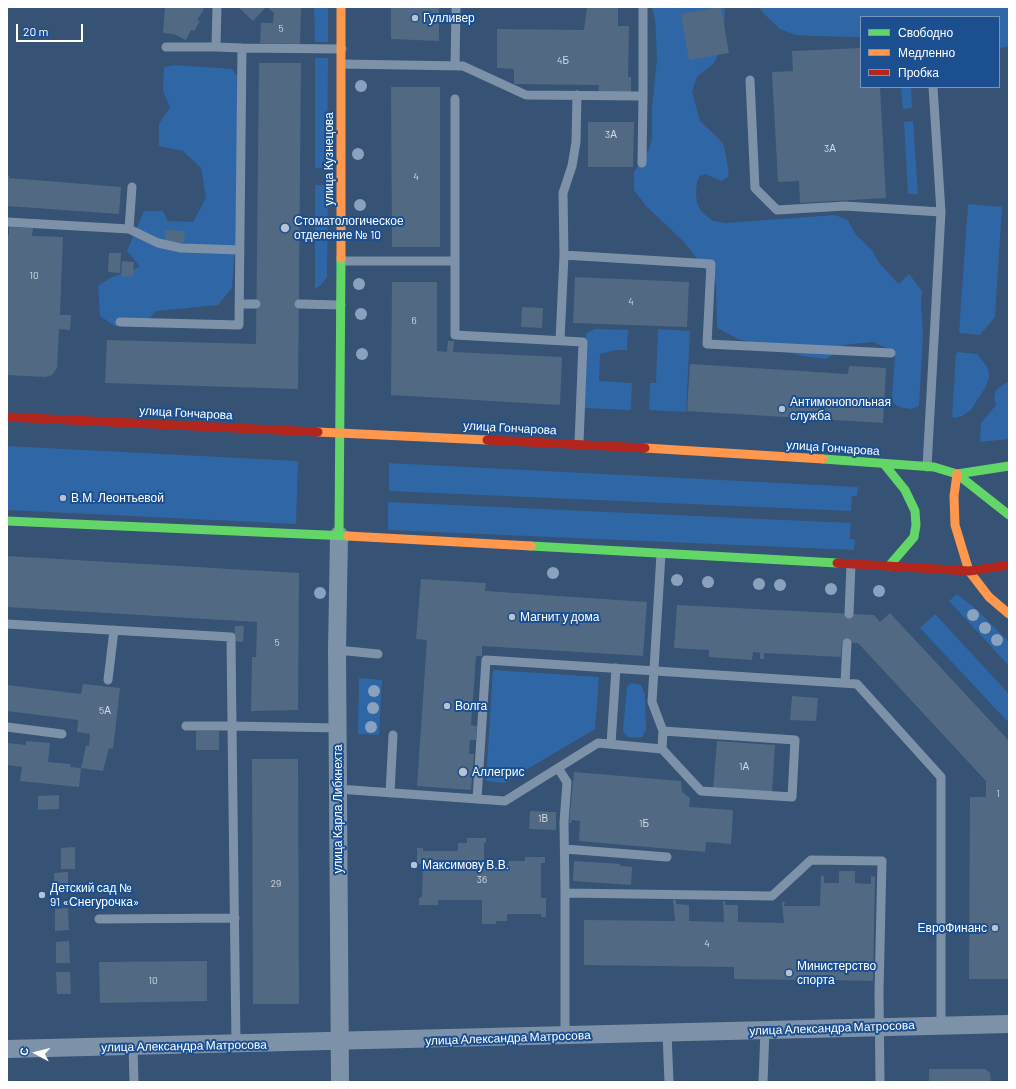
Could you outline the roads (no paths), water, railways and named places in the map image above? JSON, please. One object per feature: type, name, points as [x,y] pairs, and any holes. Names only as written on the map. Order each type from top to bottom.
[{"type":"main road","name":"улица Кузнецова","points":[[339,535],[342,64],[341,7]]},
{"type":"main road","name":"улица Гончарова","points":[[7,417],[579,443],[927,467],[957,474],[1009,466]]},
{"type":"main road","points":[[884,464],[905,490],[915,511],[916,525],[914,537],[889,566]]},
{"type":"main road","points":[[957,474],[1009,516]]},
{"type":"main road","points":[[957,474],[954,496],[955,525],[969,572],[989,597],[1009,614]]},
{"type":"main road","points":[[7,521],[339,535],[889,566],[969,572],[1009,565]]},
{"type":"street","name":"улица Карла Либкнехта","points":[[339,535],[337,650],[340,1082]]},
{"type":"street","name":"улица Александра Матросова","points":[[7,1050],[1009,1024]]},
{"type":"lane","points":[[216,47],[217,7]]},
{"type":"lane","points":[[455,66],[456,7]]},
{"type":"lane","points":[[642,163],[644,96],[643,7]]},
{"type":"lane","points":[[166,47],[342,49]]},
{"type":"lane","points":[[120,322],[239,325],[242,48]]},
{"type":"lane","points":[[342,64],[463,66],[526,95],[644,96]]},
{"type":"lane","points":[[750,80],[754,188],[777,210],[845,206],[942,212]]},
{"type":"lane","points":[[927,467],[942,212],[933,88]]},
{"type":"lane","points":[[560,340],[564,255],[563,193],[572,166],[576,142],[577,96]]},
{"type":"lane","points":[[455,99],[455,335],[583,342],[579,443]]},
{"type":"lane","points":[[129,229],[132,187]]},
{"type":"lane","points":[[7,222],[129,229],[158,243],[181,248],[240,250]]},
{"type":"lane","points":[[564,255],[711,264],[707,344],[892,353]]},
{"type":"lane","points":[[341,261],[455,261]]},
{"type":"lane","points":[[239,304],[256,304]]},
{"type":"lane","points":[[299,304],[341,305]]},
{"type":"lane","points":[[662,554],[652,702],[663,731],[662,749]]},
{"type":"lane","points":[[849,614],[851,564]]},
{"type":"lane","points":[[7,624],[231,637],[236,1044]]},
{"type":"lane","points":[[108,680],[114,630]]},
{"type":"lane","points":[[845,683],[847,642]]},
{"type":"lane","points":[[337,650],[378,654]]},
{"type":"lane","points":[[477,800],[486,660],[857,684],[941,778],[941,1025]]},
{"type":"lane","points":[[611,744],[616,668]]},
{"type":"lane","points":[[186,726],[338,728]]},
{"type":"lane","points":[[7,727],[62,734]]},
{"type":"lane","points":[[338,789],[505,801],[598,743],[662,749],[701,791],[792,798],[795,740],[663,731]]},
{"type":"lane","points":[[390,793],[394,735]]},
{"type":"lane","points":[[558,768],[567,782],[564,822],[565,1036]]},
{"type":"lane","points":[[565,849],[667,857]]},
{"type":"lane","points":[[565,893],[772,896],[811,860],[882,861],[880,1082]]},
{"type":"lane","points":[[98,919],[235,918]]},
{"type":"lane","points":[[762,1082],[766,1030]]},
{"type":"lane","points":[[667,1033],[668,1082]]},
{"type":"lane","points":[[132,1047],[134,1082]]},
{"type":"place","name":"Гулливер","points":[[415,18]]},
{"type":"place","name":"Стоматологическое отделение № 10","points":[[285,228]]},
{"type":"place","name":"Антимонопольная служба","points":[[782,409]]},
{"type":"place","name":"В.М. Леонтьевой","points":[[63,498]]},
{"type":"place","name":"Магнит у дома","points":[[512,617]]},
{"type":"place","name":"Волга","points":[[447,706]]},
{"type":"place","name":"Аллегрис","points":[[463,772]]},
{"type":"place","name":"Максимову В.В.","points":[[414,865]]},
{"type":"place","name":"Детский сад № 91 «Снегурочка»","points":[[42,895]]},
{"type":"place","name":"ЕвроФинанс","points":[[995,928]]},
{"type":"place","name":"Министерство спорта","points":[[789,973]]}]
